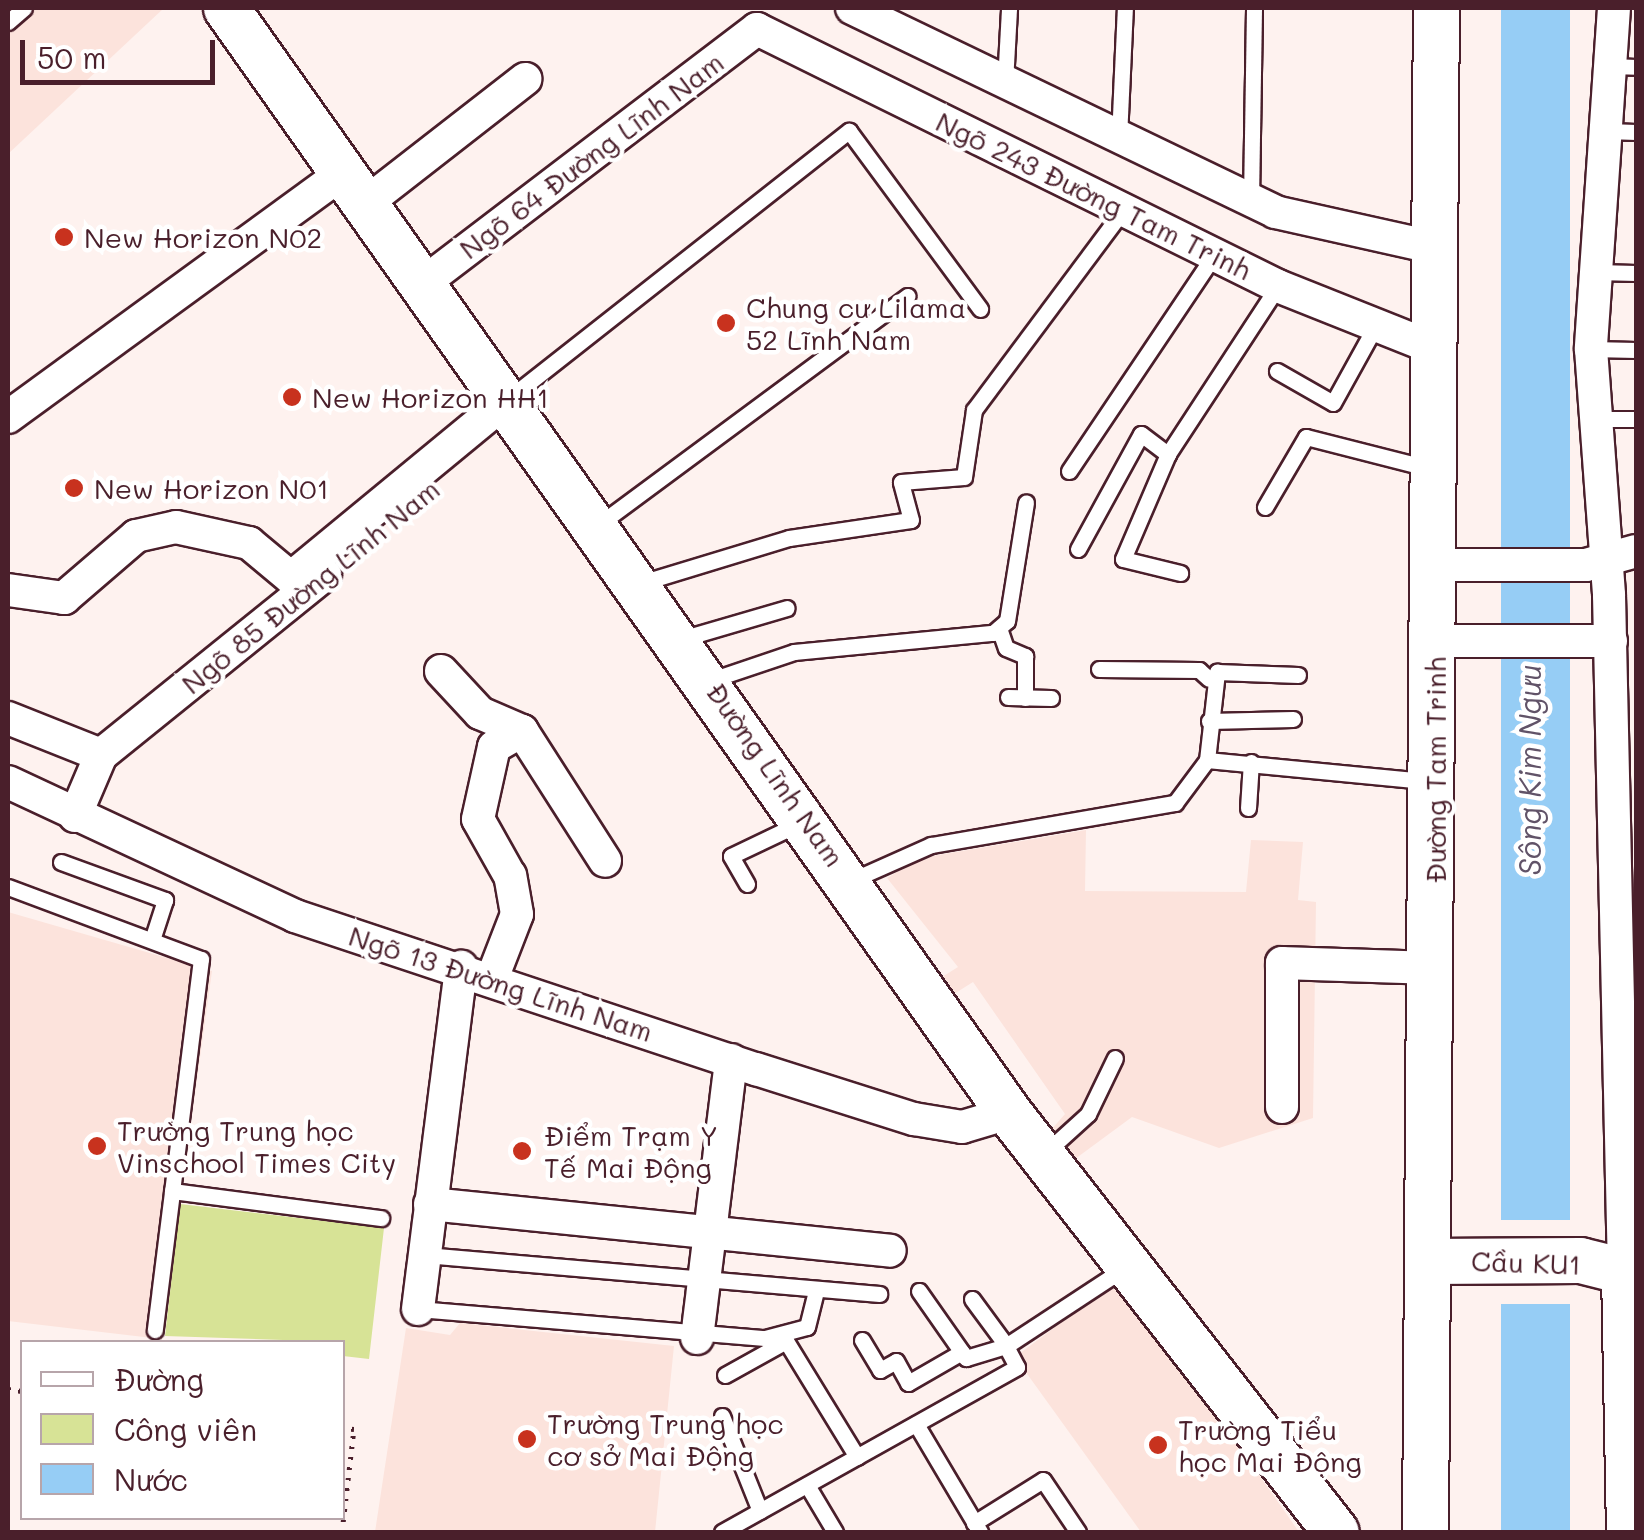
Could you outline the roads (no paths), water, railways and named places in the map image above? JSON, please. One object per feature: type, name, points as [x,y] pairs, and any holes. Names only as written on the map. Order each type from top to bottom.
[{"type":"main road","name":"Đường Lĩnh Nam","points":[[226,8],[681,639],[1009,1113],[1336,1532]]},
{"type":"main road","name":"Đường Tam Trinh","points":[[1425,1532],[1444,1260],[1433,968],[1436,782],[1451,641],[1454,564],[1437,470],[1436,8]]},
{"type":"main road","name":"Cầu KU1","points":[[1444,1260],[1580,1260],[1630,1271]]},
{"type":"main road","points":[[1629,1532],[1630,1271]]},
{"type":"street","points":[[852,8],[1251,200],[1436,248]]},
{"type":"street","points":[[1622,12],[1622,132],[1604,178],[1591,349],[1592,419],[1622,551],[1610,641],[1623,712],[1630,1271]]},
{"type":"street","name":"Ngõ 243 Đường Tam Trinh","points":[[757,28],[1278,286],[1378,321],[1436,348]]},
{"type":"street","name":"Ngõ 64 Đường Lĩnh Nam","points":[[426,281],[757,28]]},
{"type":"street","points":[[8,418],[525,79]]},
{"type":"street","points":[[8,590],[64,598],[136,536],[176,527],[249,543],[292,578],[514,408]]},
{"type":"street","name":"Ngõ 85 Đường Lĩnh Nam","points":[[75,816],[101,755],[514,408]]},
{"type":"street","points":[[1454,564],[1574,564],[1622,551]]},
{"type":"street","points":[[1451,641],[1610,641]]},
{"type":"street","points":[[441,671],[480,712],[522,731],[604,861]]},
{"type":"street","points":[[8,718],[101,755]]},
{"type":"street","points":[[493,976],[516,900],[477,806],[494,747],[522,731]]},
{"type":"street","name":"Ngõ 13 Đường Lĩnh Nam","points":[[8,782],[295,916],[493,976],[914,1119],[962,1127],[1009,1113]]},
{"type":"street","points":[[1282,1107],[1282,962],[1433,968]]},
{"type":"street","points":[[418,1309],[461,966]]},
{"type":"street","points":[[696,1338],[731,1060]]},
{"type":"street","points":[[430,1204],[890,1251]]},
{"type":"lane","points":[[8,22],[24,8]]},
{"type":"lane","points":[[1005,83],[1009,8]]},
{"type":"lane","points":[[1119,138],[1125,8]]},
{"type":"lane","points":[[1251,200],[1254,8]]},
{"type":"lane","points":[[514,408],[849,131],[980,310]]},
{"type":"lane","points":[[641,583],[789,538],[911,520],[901,482],[964,477],[974,410],[1124,208]]},
{"type":"lane","points":[[1069,471],[1215,254]]},
{"type":"lane","points":[[1596,272],[1636,273]]},
{"type":"lane","points":[[1180,573],[1123,559],[1168,454],[1278,286]]},
{"type":"lane","points":[[598,525],[907,296]]},
{"type":"lane","points":[[1276,371],[1333,403],[1378,321]]},
{"type":"lane","points":[[1591,349],[1636,350]]},
{"type":"lane","points":[[1592,419],[1636,419]]},
{"type":"lane","points":[[1078,549],[1141,434],[1168,454]]},
{"type":"lane","points":[[1265,507],[1306,438],[1437,470]]},
{"type":"lane","points":[[1026,503],[999,628],[1006,648],[1025,656],[1016,698],[1051,698]]},
{"type":"lane","points":[[681,639],[787,608]]},
{"type":"lane","points":[[710,680],[794,652],[999,628]]},
{"type":"lane","points":[[850,881],[930,846],[1175,802],[1208,760],[1209,679],[1199,670],[1099,669]]},
{"type":"lane","points":[[1209,679],[1217,672],[1298,675]]},
{"type":"lane","points":[[1209,721],[1293,719]]},
{"type":"lane","points":[[1208,760],[1436,782]]},
{"type":"lane","points":[[1248,808],[1252,762]]},
{"type":"lane","points":[[747,884],[731,856],[806,820]]},
{"type":"lane","points":[[61,862],[165,900],[152,940]]},
{"type":"lane","points":[[8,887],[200,959],[155,1330]]},
{"type":"lane","points":[[1044,1154],[1088,1114],[1116,1058]]},
{"type":"lane","points":[[172,1191],[381,1218]]},
{"type":"lane","points":[[424,1254],[815,1294],[879,1294]]},
{"type":"lane","points":[[862,1340],[880,1370],[896,1361],[908,1384],[962,1352],[1005,1343],[1130,1264]]},
{"type":"lane","points":[[918,1291],[962,1352]]},
{"type":"lane","points":[[418,1309],[696,1338],[807,1328],[815,1294]]},
{"type":"lane","points":[[722,1532],[1016,1367],[1005,1343],[972,1298]]},
{"type":"lane","points":[[725,1375],[786,1341],[857,1457]]},
{"type":"lane","points":[[722,1416],[760,1511]]},
{"type":"lane","points":[[916,1424],[977,1528],[1043,1480],[1078,1532]]},
{"type":"lane","points":[[807,1485],[835,1532]]},
{"type":"water","name":"Sông Kim Ngưu","points":[[1501,8],[1570,8],[1570,1532],[1501,1532]]},
{"type":"place","name":"New Horizon N02","points":[[64,237]]},
{"type":"place","name":"Chung cư Lilama 52 Lĩnh Nam","points":[[726,323]]},
{"type":"place","name":"New Horizon HH1","points":[[292,397]]},
{"type":"place","name":"New Horizon N01","points":[[74,488]]},
{"type":"place","name":"Trường Trung học Vinschool Times City","points":[[97,1146]]},
{"type":"place","name":"Điểm Trạm Y Tế Mai Động","points":[[522,1151]]},
{"type":"place","name":"Trường Trung học cơ sở Mai Động","points":[[527,1439]]},
{"type":"place","name":"Trường Tiểu học Mai Động","points":[[1158,1445]]}]
